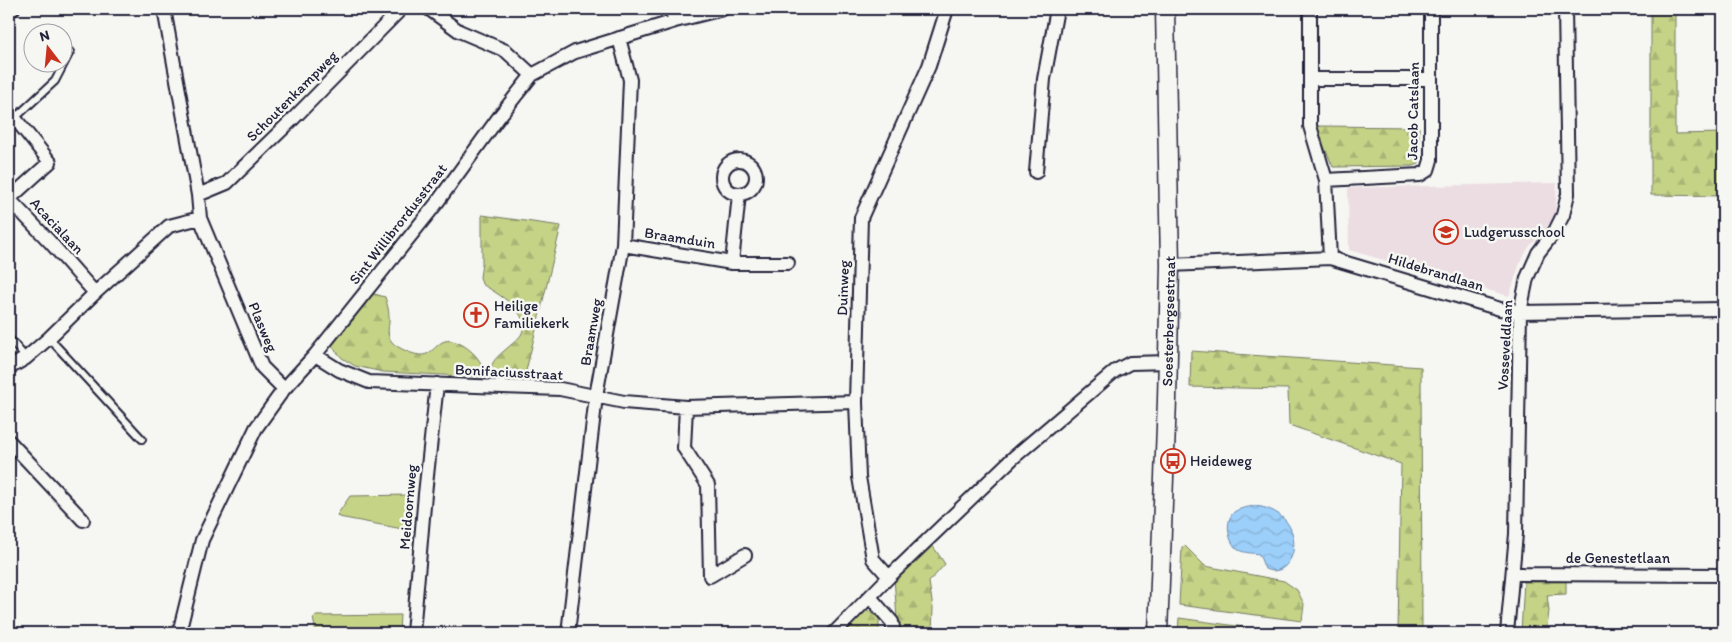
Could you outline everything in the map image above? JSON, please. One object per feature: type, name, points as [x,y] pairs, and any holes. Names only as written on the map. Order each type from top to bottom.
[{"type":"main road","name":"Soesterbergsestraat","points":[[1158,633],[1170,265],[1165,9]]},
{"type":"street","points":[[9,10],[13,9]]},
{"type":"street","name":"Plasweg","points":[[164,9],[198,195],[200,218],[262,367],[284,389]]},
{"type":"street","name":"Schoutenkampweg","points":[[198,195],[227,183],[401,9]]},
{"type":"street","points":[[429,9],[459,31],[506,51],[532,75],[575,52],[619,38],[673,15],[723,9]]},
{"type":"street","name":"Duinweg","points":[[889,577],[873,559],[859,477],[856,402],[861,218],[929,66],[947,9]]},
{"type":"street","points":[[1036,172],[1044,79],[1057,9]]},
{"type":"street","points":[[1310,9],[1310,126],[1326,180],[1330,258]]},
{"type":"street","name":"Jacob Catslaan","points":[[1326,180],[1420,175],[1428,170],[1431,160],[1431,9]]},
{"type":"street","name":"Vosseveldlaan","points":[[1507,633],[1516,534],[1520,312],[1527,278],[1538,253],[1555,231],[1563,215],[1568,194],[1565,9]]},
{"type":"street","name":"Braamweg","points":[[568,633],[596,396],[623,246],[630,80],[619,38]]},
{"type":"street","name":"Sint Willibrordusstraat","points":[[284,389],[315,356],[436,204],[532,75]]},
{"type":"street","points":[[1310,79],[1430,79]]},
{"type":"street","name":"Acacialaan","points":[[12,115],[50,162],[9,198],[95,292]]},
{"type":"street","name":"Braamduin","points":[[732,263],[739,194]]},
{"type":"street","points":[[9,368],[26,358],[49,338],[95,292],[169,226],[200,218]]},
{"type":"street","name":"Braamduin","points":[[623,246],[732,263],[788,263]]},
{"type":"street","name":"Hildebrandlaan","points":[[1170,265],[1330,258],[1500,309],[1520,312],[1723,309]]},
{"type":"street","name":"Bonifaciusstraat","points":[[315,356],[339,370],[369,382],[560,389],[624,402],[686,407],[856,402]]},
{"type":"street","points":[[834,633],[1012,458],[1115,371],[1130,363],[1168,362]]},
{"type":"street","name":"Meidoornweg","points":[[413,633],[424,494],[437,384]]},
{"type":"street","points":[[179,633],[202,540],[256,428],[284,389]]},
{"type":"street","points":[[686,407],[684,448],[708,485],[710,576],[745,555]]},
{"type":"street","points":[[9,441],[83,520]]},
{"type":"street","name":"de Genestetlaan","points":[[1513,574],[1723,575]]},
{"type":"street","points":[[870,597],[892,622],[894,633]]},
{"type":"lane","name":"Acacialaan","points":[[12,115],[55,81],[60,72]]},
{"type":"lane","points":[[9,338],[26,358]]},
{"type":"lane","points":[[49,338],[142,439]]},
{"type":"shaded area","name":"Ludgerusschool","points":[[1557,183],[1555,217],[1529,247],[1520,263],[1509,296],[1349,250],[1348,188]]},
{"type":"green space","points":[[1651,9],[1675,9],[1675,134],[1723,133],[1723,196],[1651,195]]},
{"type":"green space","points":[[1315,126],[1419,127],[1419,164],[1413,166],[1333,167]]},
{"type":"green space","points":[[482,215],[561,226],[524,379],[493,378],[491,373],[491,367],[499,355],[521,335],[524,327],[522,319],[512,305],[482,284],[480,277],[482,264]]},
{"type":"green space","points":[[371,293],[385,297],[389,314],[389,336],[394,344],[411,353],[423,355],[429,353],[442,342],[455,342],[470,350],[478,358],[483,377],[383,372],[355,366],[342,358],[330,344]]},
{"type":"green space","points":[[1191,351],[1421,367],[1422,633],[1390,633],[1398,632],[1401,464],[1289,425],[1288,389],[1190,387]]},
{"type":"green space","points":[[412,495],[408,530],[339,517],[337,515],[350,496]]},
{"type":"green space","points":[[930,542],[945,564],[929,582],[933,608],[932,633],[898,633],[894,577]]},
{"type":"green space","points":[[1185,546],[1205,566],[1284,581],[1297,590],[1304,604],[1302,621],[1179,605],[1182,547]]},
{"type":"green space","points":[[1524,580],[1566,580],[1566,594],[1547,595],[1549,611],[1546,633],[1521,633]]},
{"type":"green space","points":[[862,609],[872,612],[879,619],[879,633],[840,633]]},
{"type":"green space","points":[[400,615],[399,633],[316,633],[313,618],[315,616]]},
{"type":"green space","points":[[1179,618],[1287,633],[1178,633]]},
{"type":"water","points":[[1255,506],[1273,511],[1285,520],[1292,532],[1294,545],[1291,557],[1285,566],[1276,571],[1265,569],[1259,554],[1239,550],[1231,541],[1228,526],[1233,513]]},
{"type":"place","name":"Ludgerusschool","points":[[1446,232]]},
{"type":"place","name":"Heilige Familiekerk","points":[[476,315]]},
{"type":"place","name":"Heideweg","points":[[1173,461]]}]
